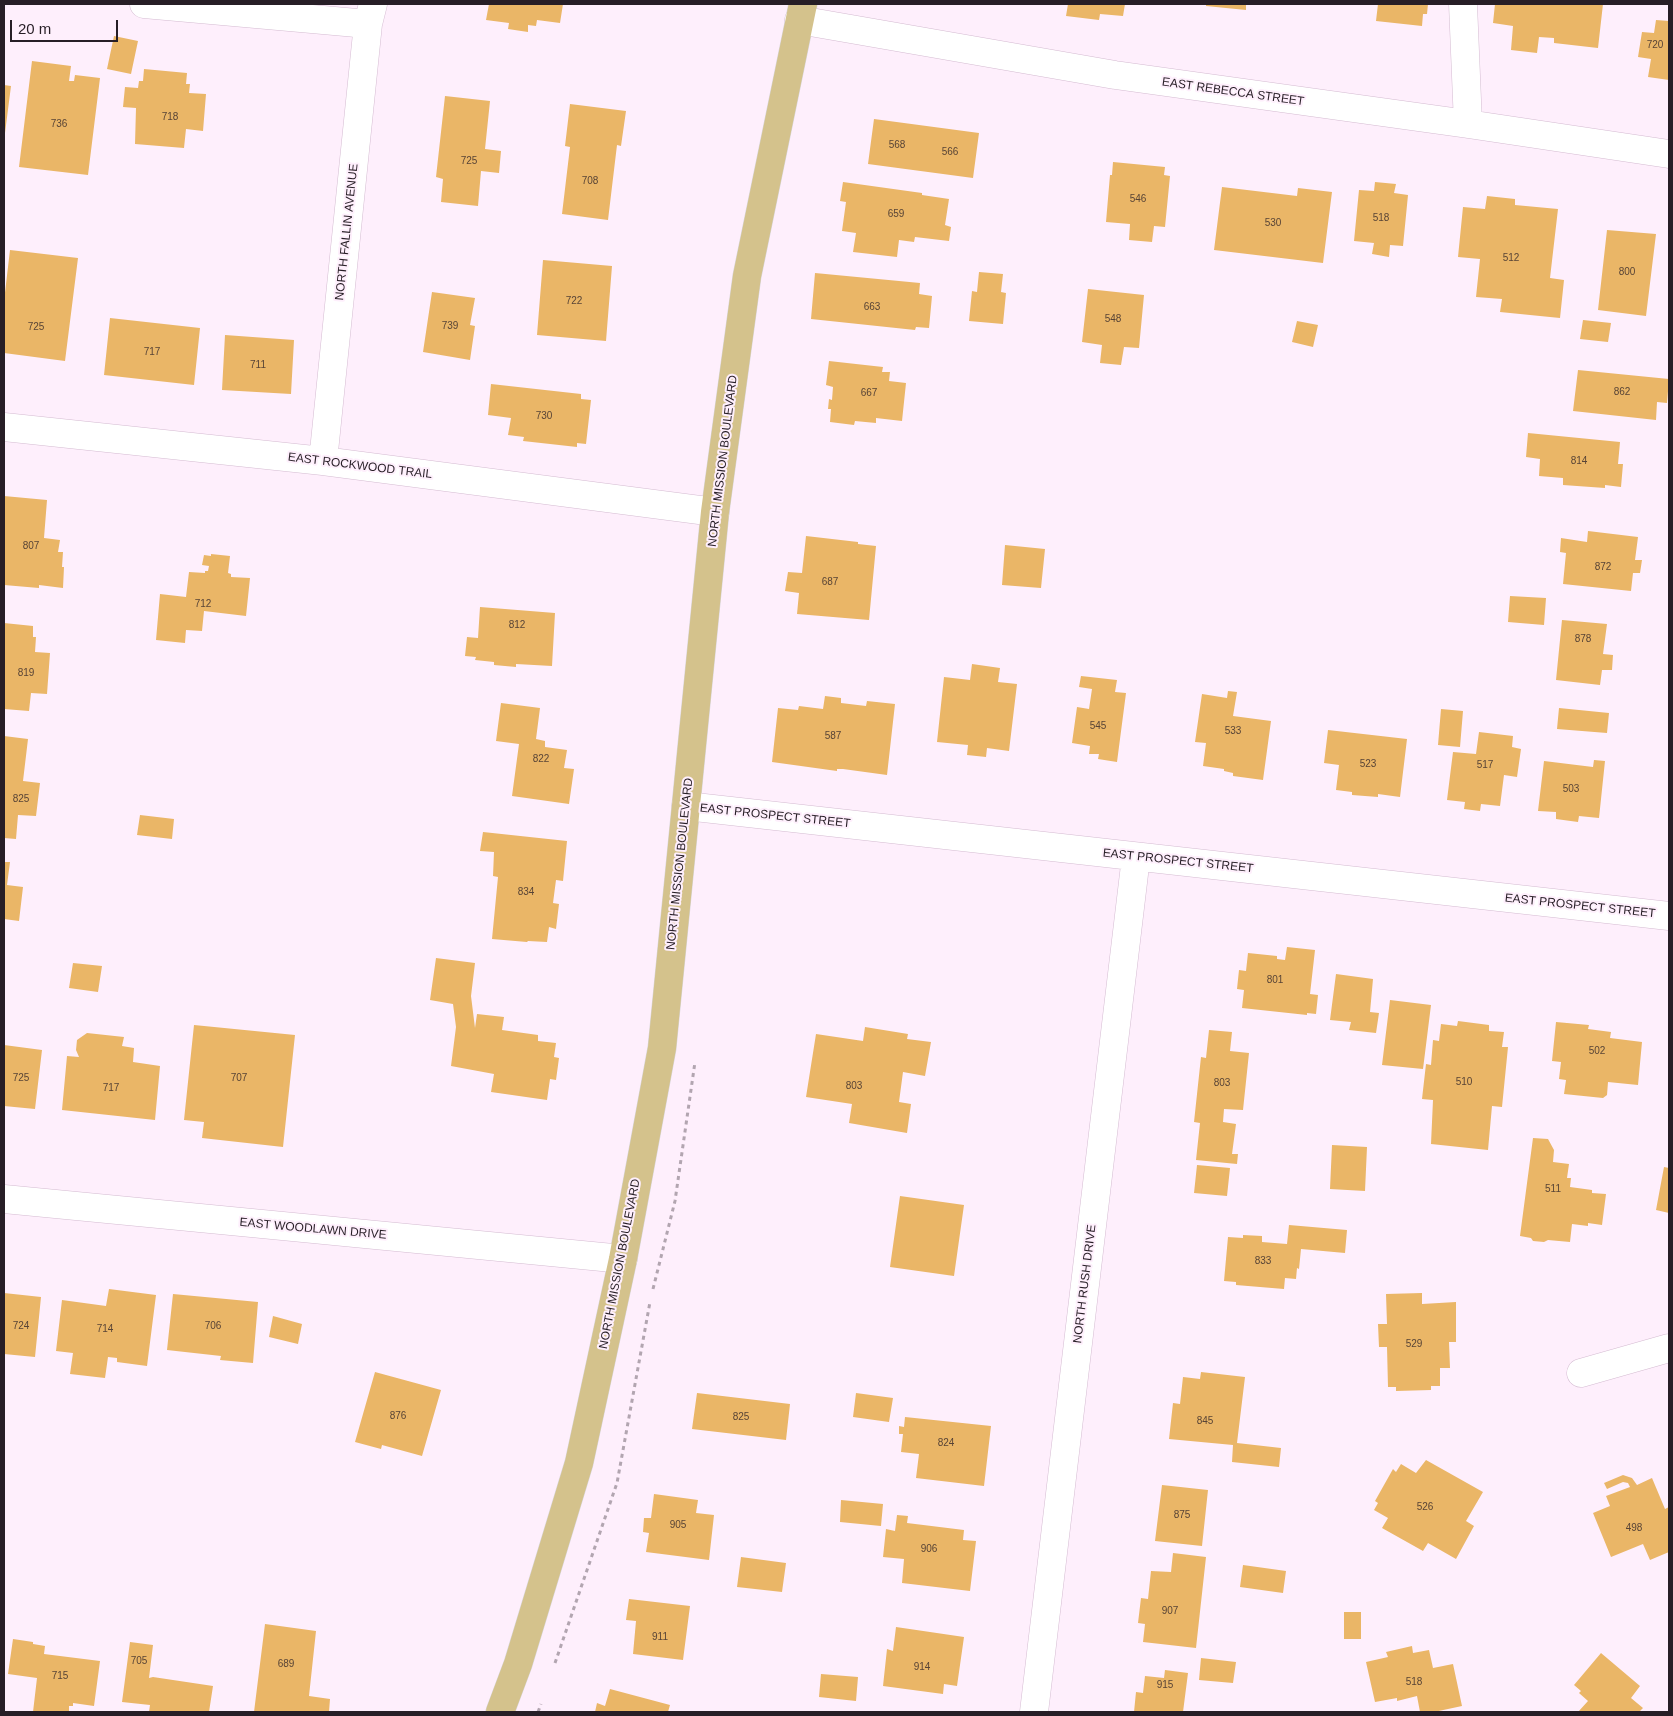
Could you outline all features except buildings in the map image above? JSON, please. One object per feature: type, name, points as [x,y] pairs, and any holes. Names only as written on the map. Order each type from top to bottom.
[{"type":"main road","name":"NORTH MISSION BOULEVARD","points":[[500,1712],[521,1655],[579,1463],[623,1259],[662,1048],[716,512],[747,276],[801,12]]},
{"type":"street","points":[[144,4],[371,14]]},
{"type":"street","points":[[1463,4],[1468,124]]},
{"type":"street","name":"EAST REBECCA STREET","points":[[801,12],[1115,76],[1468,124],[1669,154]]},
{"type":"street","name":"NORTH FALLIN AVENUE","points":[[323,461],[371,14]]},
{"type":"street","name":"EAST ROCKWOOD TRAIL","points":[[4,426],[323,461],[716,512]]},
{"type":"street","name":"EAST PROSPECT STREET","points":[[686,806],[1136,857],[1668,909]]},
{"type":"street","name":"NORTH RUSH DRIVE","points":[[1034,1712],[1136,857]]},
{"type":"street","name":"EAST WOODLAWN DRIVE","points":[[4,1200],[623,1259]]},
{"type":"street","points":[[1581,1373],[1669,1348]]}]
